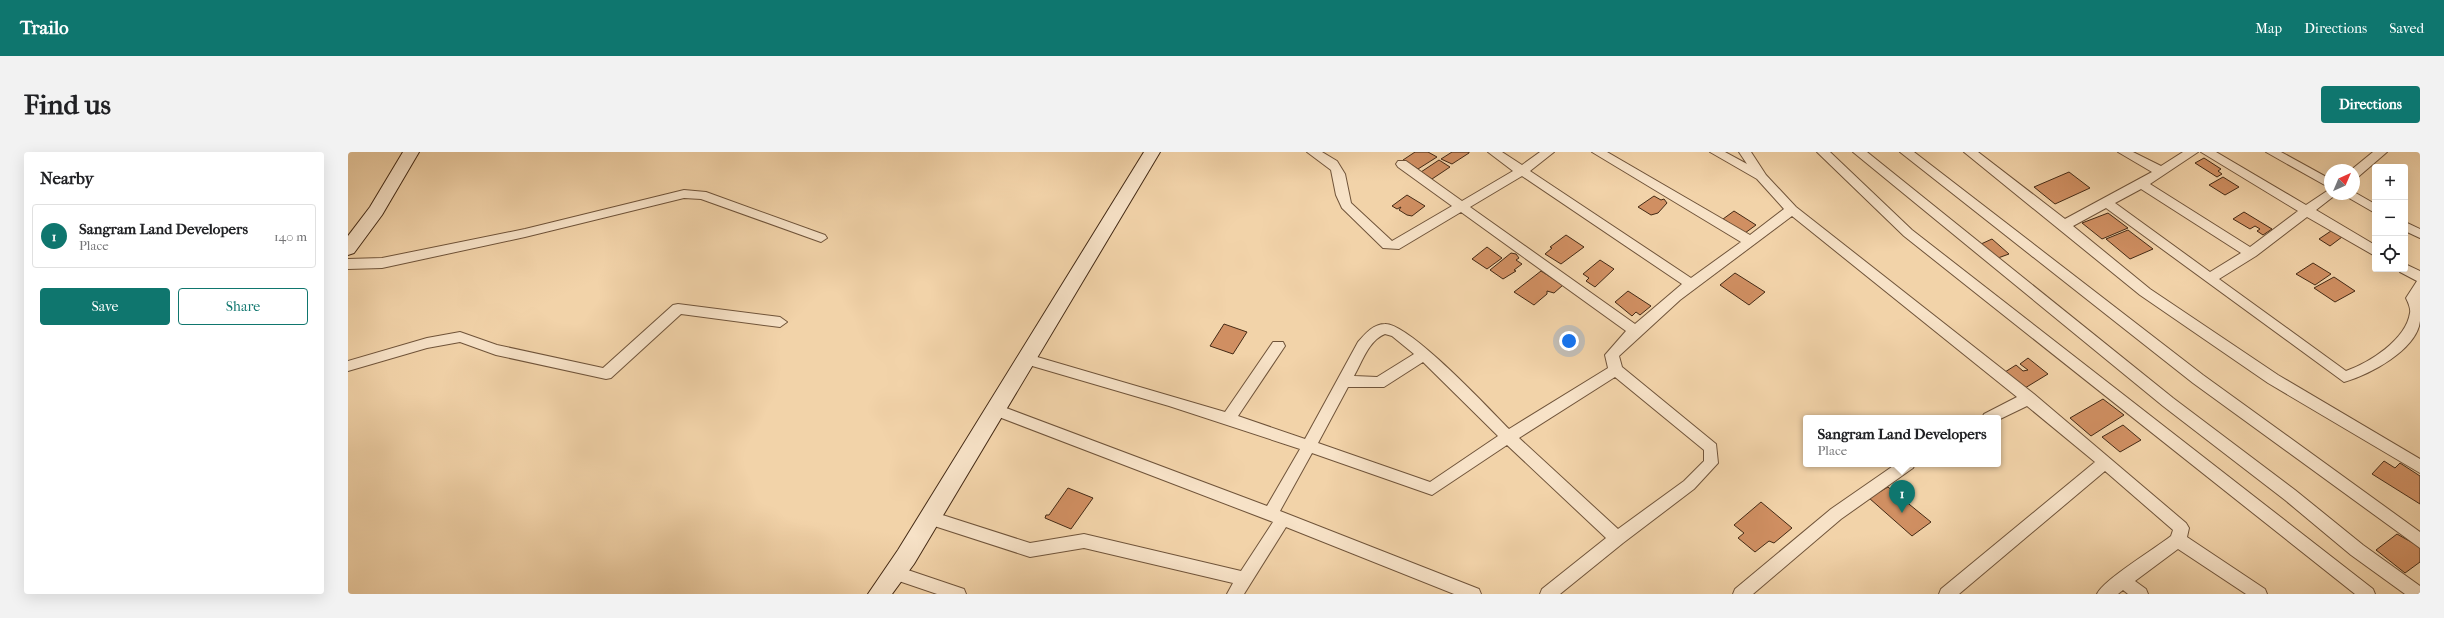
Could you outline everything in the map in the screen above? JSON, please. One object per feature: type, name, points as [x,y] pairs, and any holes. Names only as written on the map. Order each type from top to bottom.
[{"type":"street","points":[[348,249],[376,211],[411,152]]},
{"type":"street","points":[[879,594],[896,573],[930,518],[1152,152]]},
{"type":"street","points":[[1313,152],[1334,164],[1339,170],[1343,198],[1346,205],[1388,245],[1398,245],[1522,171],[1548,152]]},
{"type":"street","points":[[1494,152],[1691,284]]},
{"type":"street","points":[[1598,152],[1751,242]]},
{"type":"street","points":[[1716,152],[1762,178]]},
{"type":"street","points":[[1745,152],[1762,178],[1792,210],[2029,398],[2106,462],[2181,528],[2178,540],[2105,594]]},
{"type":"street","points":[[1823,152],[1908,233],[2367,594]]},
{"type":"street","points":[[1860,152],[2168,402],[2290,494],[2358,550],[2418,594]]},
{"type":"street","points":[[1906,152],[2198,379],[2420,541]]},
{"type":"street","points":[[1970,152],[2064,225],[2145,292],[2260,370],[2420,467]]},
{"type":"street","points":[[2124,152],[2160,171]]},
{"type":"street","points":[[2064,225],[2141,184],[2192,152]]},
{"type":"street","points":[[2207,152],[2372,249]]},
{"type":"street","points":[[2272,152],[2324,181]]},
{"type":"street","points":[[2360,169],[2381,152]]},
{"type":"street","points":[[1402,164],[1463,206],[1634,330]]},
{"type":"street","points":[[2141,184],[2211,230],[2251,253]]},
{"type":"street","points":[[348,264],[382,263],[525,233],[684,194],[702,195],[821,238]]},
{"type":"street","points":[[2209,279],[2251,253],[2309,211],[2324,198]]},
{"type":"street","points":[[2359,200],[2372,207]]},
{"type":"street","points":[[2107,203],[2344,377],[2364,370],[2396,347],[2410,330],[2417,312],[2413,298],[2420,285]]},
{"type":"street","points":[[1548,594],[1617,538],[1689,485],[1711,463],[1711,448],[1616,370],[1612,355],[1634,330],[1691,284],[1751,242],[1792,210]]},
{"type":"street","points":[[2408,228],[2420,234]]},
{"type":"street","points":[[2408,271],[2420,277]]},
{"type":"street","points":[[348,366],[427,343],[460,337],[496,350],[606,374],[678,309],[780,322]]},
{"type":"street","points":[[1235,594],[1277,516],[1309,446],[1343,381],[1363,346],[1374,333],[1385,329],[1396,332],[1424,355],[1508,437],[1617,538]]},
{"type":"street","points":[[1229,418],[1278,346]]},
{"type":"street","points":[[1343,381],[1379,383],[1424,355]]},
{"type":"street","points":[[1027,359],[1102,379],[1229,418],[1432,489],[1508,437],[1616,370]]},
{"type":"street","points":[[1995,415],[2029,398]]},
{"type":"street","points":[[996,410],[1277,516],[1473,594]]},
{"type":"street","points":[[1947,594],[2106,462]]},
{"type":"street","points":[[1740,594],[1836,514],[1904,467]]},
{"type":"street","points":[[930,518],[1030,550],[1039,551],[1075,540],[1084,541],[1244,579]]},
{"type":"street","points":[[2178,540],[2259,594]]},
{"type":"street","points":[[896,573],[958,594]]},
{"type":"street","points":[[2122,580],[2140,594]]},
{"type":"building","points":[[1415,152],[1428,152],[1437,157],[1418,169],[1412,165],[1409,167],[1403,160]]},
{"type":"building","points":[[1452,152],[1469,153],[1452,164],[1441,159]]},
{"type":"building","points":[[2204,158],[2221,169],[2218,171],[2222,174],[2217,177],[2195,163]]},
{"type":"building","points":[[1439,160],[1450,167],[1432,179],[1421,172]]},
{"type":"building","points":[[2069,172],[2090,188],[2055,204],[2034,187]]},
{"type":"building","points":[[2223,177],[2239,187],[2225,195],[2209,185]]},
{"type":"building","points":[[1407,195],[1425,206],[1412,216],[1399,210],[1401,207],[1397,209],[1392,206]]},
{"type":"building","points":[[1654,196],[1661,200],[1664,199],[1667,203],[1658,213],[1651,215],[1638,207]]},
{"type":"building","points":[[1734,211],[1756,225],[1745,233],[1723,219]]},
{"type":"building","points":[[2244,212],[2272,229],[2263,235],[2257,231],[2260,229],[2255,226],[2250,229],[2233,219]]},
{"type":"building","points":[[2108,213],[2128,228],[2102,239],[2082,223]]},
{"type":"building","points":[[2128,230],[2153,249],[2130,259],[2106,239]]},
{"type":"building","points":[[2331,231],[2342,237],[2330,246],[2319,239]]},
{"type":"building","points":[[1566,235],[1584,247],[1561,264],[1545,254],[1552,248],[1550,247]]},
{"type":"building","points":[[1992,239],[2009,254],[1998,258],[1981,244]]},
{"type":"building","points":[[1487,247],[1502,258],[1487,269],[1472,259]]},
{"type":"building","points":[[1511,253],[1516,254],[1519,258],[1516,260],[1522,264],[1514,270],[1516,271],[1503,279],[1490,270]]},
{"type":"building","points":[[1600,260],[1614,269],[1595,287],[1586,281],[1589,278],[1583,274]]},
{"type":"building","points":[[2313,263],[2331,274],[2315,285],[2296,274]]},
{"type":"building","points":[[1541,271],[1563,285],[1554,293],[1547,291],[1547,294],[1534,305],[1514,292]]},
{"type":"building","points":[[1735,273],[1765,292],[1749,305],[1720,285]]},
{"type":"building","points":[[2334,277],[2355,291],[2335,302],[2314,288]]},
{"type":"building","points":[[1628,291],[1651,306],[1640,315],[1636,312],[1632,316],[1615,302]]},
{"type":"building","points":[[1224,324],[1247,332],[1233,354],[1210,346]]},
{"type":"building","points":[[2028,358],[2048,374],[2025,388],[2005,372],[2016,365],[2023,371],[2028,370],[2020,364]]},
{"type":"building","points":[[2103,399],[2124,415],[2091,436],[2070,418]]},
{"type":"building","points":[[2123,425],[2141,440],[2120,452],[2102,437]]},
{"type":"building","points":[[2384,461],[2395,468],[2400,463],[2420,476],[2420,504],[2372,474]]},
{"type":"building","points":[[1888,487],[1931,522],[1912,536],[1869,498]]},
{"type":"building","points":[[1068,488],[1093,498],[1071,529],[1045,518],[1046,515],[1049,515]]},
{"type":"building","points":[[1761,502],[1792,528],[1774,543],[1769,541],[1755,552],[1738,538],[1744,533],[1734,525]]},
{"type":"building","points":[[2397,534],[2420,547],[2420,562],[2405,573],[2376,550]]},
{"type":"place","name":"Sangram Land Developers","points":[[1902,513]]}]
